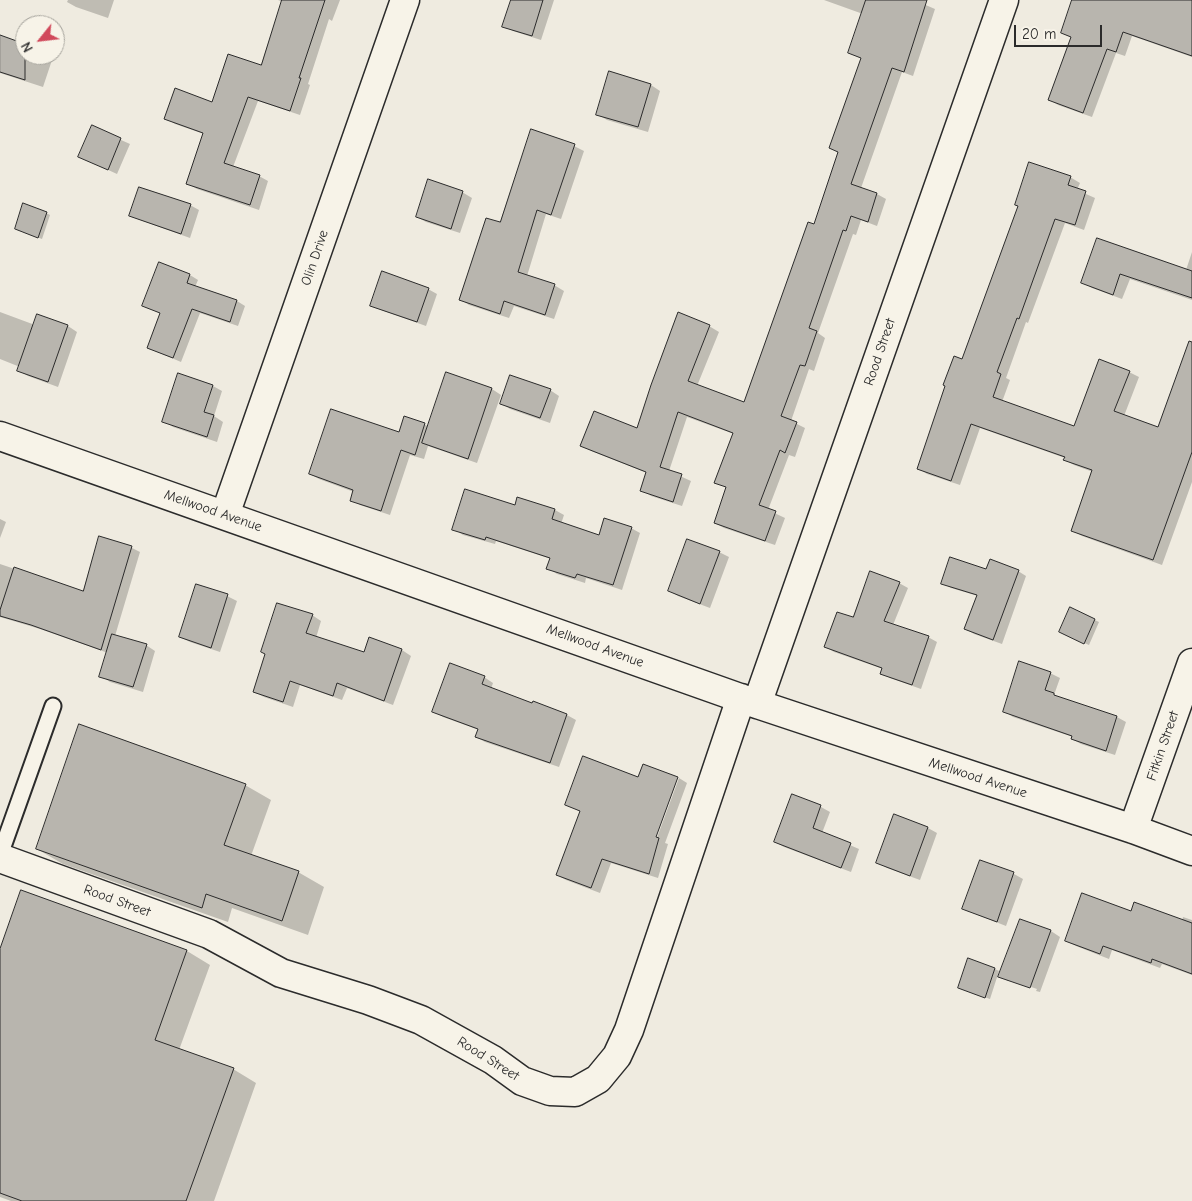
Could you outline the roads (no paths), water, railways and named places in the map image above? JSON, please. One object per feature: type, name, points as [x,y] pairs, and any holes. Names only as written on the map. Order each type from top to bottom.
[{"type":"street","name":"Olin Drive","points":[[225,515],[405,0]]},
{"type":"street","name":"Rood Street","points":[[0,856],[209,934],[281,973],[368,1000],[421,1020],[493,1060],[522,1080],[550,1091],[575,1092],[598,1079],[617,1056],[629,1030],[1004,0]]},
{"type":"street","name":"Mellwood Avenue","points":[[0,436],[749,701],[1133,829],[1192,851]]},
{"type":"street","name":"Fitkin Street","points":[[1133,829],[1192,663]]},
{"type":"lane","points":[[0,856],[53,706]]}]
